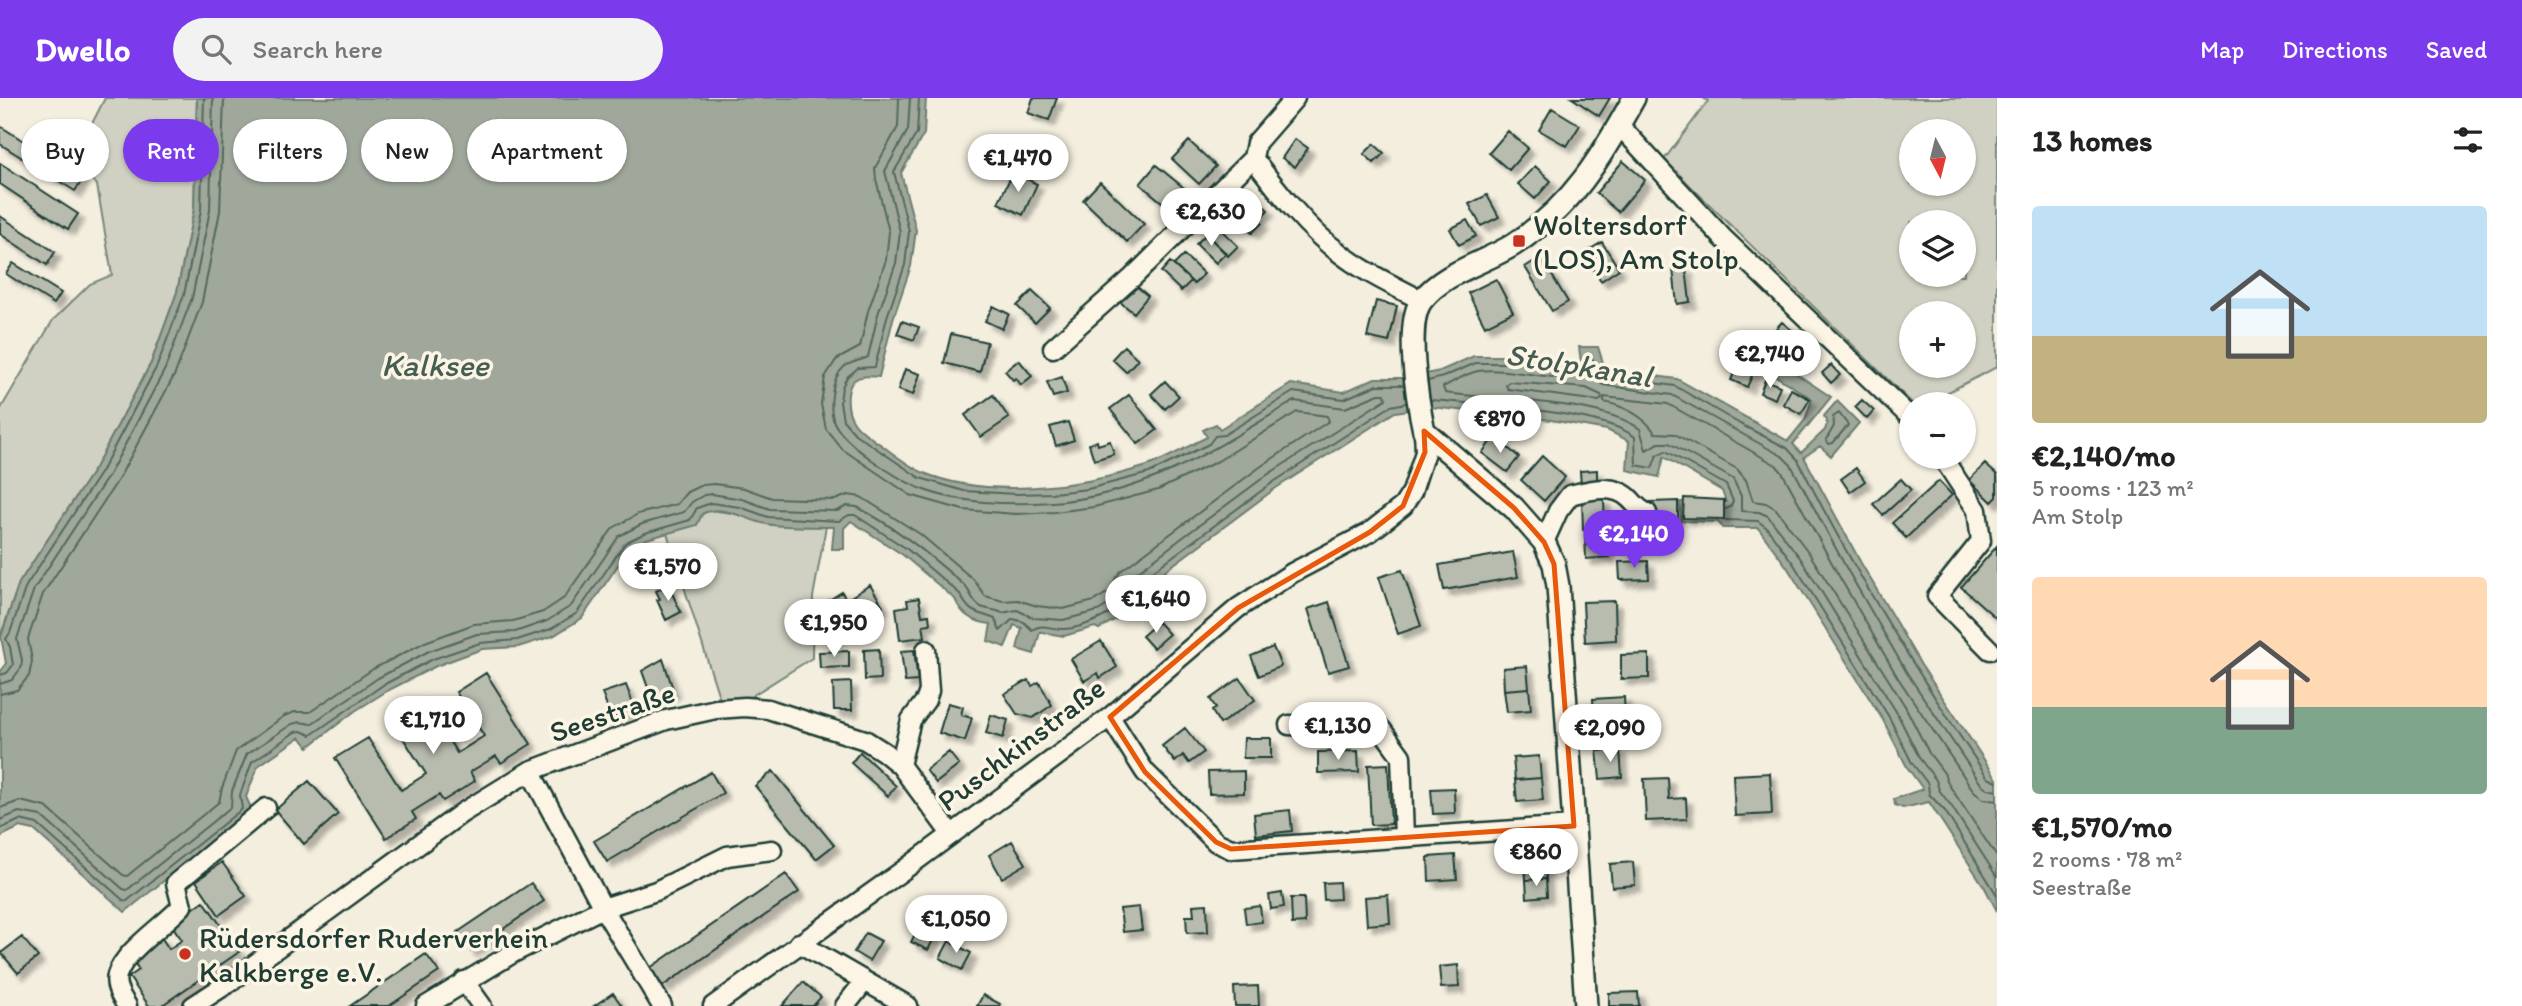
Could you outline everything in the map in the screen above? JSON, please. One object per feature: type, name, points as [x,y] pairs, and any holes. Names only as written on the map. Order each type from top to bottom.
[{"type":"main road","points":[[1586,1006],[1558,586],[1554,564],[1544,542],[1514,508],[1423,426],[1413,355],[1416,312],[1421,300],[1448,278],[1519,241],[1565,204],[1594,167],[1634,98]]},
{"type":"street","points":[[1053,348],[1133,276],[1253,158],[1256,143],[1295,98]]},
{"type":"street","points":[[1619,125],[1723,238],[1899,407]]},
{"type":"street","points":[[1253,158],[1281,196],[1339,253],[1379,279],[1421,300]]},
{"type":"street","name":"Puschkinstraße","points":[[713,1006],[905,869],[1110,717],[1238,608],[1292,573],[1370,532],[1403,506],[1412,492],[1425,452],[1423,426]]},
{"type":"street","points":[[1950,469],[1977,510],[1981,541],[1937,596],[1990,650]]},
{"type":"street","points":[[1544,542],[1558,511],[1570,495],[1608,489],[1623,493],[1640,511],[1647,513]]},
{"type":"street","points":[[900,765],[911,720],[926,700],[929,691],[926,650]]},
{"type":"street","name":"Seestraße","points":[[193,1006],[233,980],[462,813],[530,771],[666,720],[716,709],[768,709],[864,740],[900,765],[951,834]]},
{"type":"street","points":[[1110,717],[1145,772],[1216,842],[1231,849],[1574,826]]},
{"type":"street","points":[[1289,725],[1382,730],[1401,757],[1404,837]]},
{"type":"street","points":[[530,771],[603,908],[662,1006]]},
{"type":"street","points":[[127,1006],[118,992],[117,976],[130,954],[182,906],[176,883],[266,808]]},
{"type":"street","points":[[426,1006],[545,935],[603,908],[656,891],[727,856],[772,850]]},
{"type":"street","points":[[799,943],[908,1006]]},
{"type":"street","points":[[464,981],[482,1006]]},
{"type":"street","points":[[845,1006],[864,982]]},
{"type":"highlighted area","points":[[1424,431],[1514,508],[1544,542],[1554,564],[1574,826],[1231,849],[1216,842],[1145,772],[1110,717],[1238,608],[1370,532],[1403,506],[1425,452]]},
{"type":"shaded area","points":[[105,98],[197,98],[196,119],[123,119],[123,182],[195,182],[194,209],[177,292],[151,363],[95,468],[19,583],[0,637],[0,410],[53,320],[90,284],[112,275],[97,185],[94,182],[109,182],[109,119],[94,119]]},
{"type":"shaded area","points":[[1703,98],[1997,98],[1997,367],[1976,378],[1976,301],[1899,301],[1899,378],[1976,378],[1948,392],[1901,392],[1664,160],[1708,101]]},
{"type":"shaded area","points":[[710,510],[738,514],[767,524],[826,526],[813,597],[812,658],[750,697],[721,703],[667,533],[696,525],[702,514]]},
{"type":"water","name":"Kalksee","points":[[197,98],[926,98],[924,134],[901,173],[916,230],[911,266],[893,319],[879,377],[863,376],[852,383],[848,394],[849,412],[857,425],[869,436],[908,465],[949,481],[976,486],[1005,488],[1063,485],[1144,467],[1207,437],[1203,430],[1216,424],[1220,429],[1291,384],[1344,392],[1375,378],[1406,378],[1440,371],[1474,356],[1513,356],[1581,362],[1579,347],[1598,347],[1605,369],[1677,379],[1788,441],[1805,420],[1812,399],[1754,362],[1761,350],[1831,397],[1793,444],[1801,453],[1825,430],[1827,424],[1824,416],[1837,401],[1859,423],[1831,456],[1820,446],[1804,457],[1861,563],[1921,665],[1997,779],[1997,911],[1929,802],[1903,808],[1895,805],[1894,799],[1923,789],[1907,767],[1883,720],[1787,567],[1758,528],[1723,528],[1718,522],[1681,521],[1680,502],[1726,502],[1722,491],[1664,457],[1659,477],[1627,470],[1629,441],[1607,430],[1551,420],[1431,407],[1395,412],[1276,488],[1138,591],[1139,605],[1099,629],[1095,627],[1064,636],[1040,632],[1034,654],[1017,649],[1022,628],[1014,625],[1005,647],[988,641],[991,624],[969,617],[955,599],[903,555],[851,521],[844,528],[844,549],[832,549],[834,527],[774,525],[718,510],[702,514],[697,525],[647,539],[629,549],[582,618],[553,636],[518,647],[482,649],[436,666],[355,711],[308,747],[300,737],[258,766],[246,797],[252,810],[125,912],[34,830],[20,827],[0,837],[0,673],[6,663],[1,637],[19,583],[95,468],[151,363],[177,292],[194,209],[195,182],[219,182],[219,119],[196,119]]},
{"type":"building","points":[[1033,98],[1057,98],[1049,120],[1028,113]]},
{"type":"building","points":[[1572,98],[1610,98],[1599,116]]},
{"type":"building","points":[[1552,108],[1580,125],[1567,146],[1539,130]]},
{"type":"building","points":[[0,126],[21,139],[21,157],[0,144]]},
{"type":"building","points":[[1508,131],[1528,148],[1509,170],[1489,153]]},
{"type":"building","points":[[1295,139],[1308,148],[1295,167],[1282,158]]},
{"type":"building","points":[[1189,141],[1216,166],[1199,184],[1172,159]]},
{"type":"building","points":[[1374,144],[1384,153],[1374,163],[1364,154]]},
{"type":"building","points":[[1623,161],[1645,180],[1618,212],[1596,193]]},
{"type":"building","points":[[0,163],[21,177],[21,182],[29,182],[78,214],[68,229],[0,184]]},
{"type":"building","points":[[1156,165],[1184,188],[1168,207],[1140,184]]},
{"type":"building","points":[[1535,166],[1551,181],[1535,199],[1518,184]]},
{"type":"building","points":[[1013,172],[1037,184],[1023,215],[998,203]]},
{"type":"building","points":[[61,182],[81,182],[75,191]]},
{"type":"building","points":[[1100,182],[1144,224],[1127,242],[1083,200]]},
{"type":"building","points":[[1248,191],[1268,210],[1258,220],[1239,201]]},
{"type":"building","points":[[1487,195],[1499,217],[1481,226],[1469,204]]},
{"type":"building","points":[[1242,204],[1262,223],[1252,233],[1232,214]]},
{"type":"building","points":[[0,216],[55,252],[47,265],[0,234]]},
{"type":"building","points":[[1467,220],[1476,236],[1459,245],[1450,229]]},
{"type":"building","points":[[1218,227],[1238,246],[1228,256],[1209,237]]},
{"type":"building","points":[[1206,234],[1226,253],[1216,263],[1196,244]]},
{"type":"building","points":[[1602,242],[1619,269],[1601,281],[1584,253]]},
{"type":"building","points":[[1184,255],[1204,274],[1194,284],[1174,265]]},
{"type":"building","points":[[1541,257],[1568,302],[1552,311],[1525,267]]},
{"type":"building","points":[[1170,262],[1191,281],[1181,291],[1161,272]]},
{"type":"building","points":[[13,263],[61,293],[54,304],[6,274]]},
{"type":"building","points":[[1686,268],[1690,302],[1677,304],[1673,269]]},
{"type":"building","points":[[1496,279],[1513,312],[1485,326],[1468,293]]},
{"type":"building","points":[[1135,285],[1148,296],[1134,313],[1120,302]]},
{"type":"building","points":[[1032,291],[1050,308],[1035,323],[1017,306]]},
{"type":"building","points":[[1376,301],[1397,306],[1389,342],[1367,337]]},
{"type":"building","points":[[993,306],[1009,314],[1002,329],[985,321]]},
{"type":"building","points":[[902,321],[919,327],[914,340],[897,334]]},
{"type":"building","points":[[1782,322],[1794,332],[1782,346],[1770,335]]},
{"type":"building","points":[[951,334],[987,342],[980,372],[944,363]]},
{"type":"building","points":[[1124,346],[1138,359],[1126,372],[1112,359]]},
{"type":"building","points":[[1740,359],[1756,367],[1747,387],[1731,380]]},
{"type":"building","points":[[1019,360],[1032,376],[1021,385],[1005,371]]},
{"type":"building","points":[[1831,365],[1840,375],[1831,383],[1822,373]]},
{"type":"building","points":[[905,369],[920,374],[913,395],[898,390]]},
{"type":"building","points":[[1062,377],[1067,393],[1053,397],[1047,382]]},
{"type":"building","points":[[1765,380],[1780,386],[1775,399],[1760,393]]},
{"type":"building","points":[[1165,381],[1179,396],[1165,409],[1151,394]]},
{"type":"building","points":[[1791,389],[1810,399],[1801,414],[1783,404]]},
{"type":"building","points":[[993,395],[1009,418],[981,437],[965,415]]},
{"type":"building","points":[[1129,395],[1157,430],[1138,444],[1110,409]]},
{"type":"building","points":[[1862,400],[1874,411],[1867,419],[1855,407]]},
{"type":"building","points":[[1068,422],[1074,440],[1056,446],[1050,427]]},
{"type":"building","points":[[1494,437],[1519,457],[1507,472],[1482,453]]},
{"type":"building","points":[[1097,441],[1098,445],[1110,441],[1114,454],[1094,460],[1089,444]]},
{"type":"building","points":[[1542,456],[1565,477],[1544,501],[1521,480]]},
{"type":"building","points":[[1985,464],[1997,475],[1997,497],[1992,502],[1969,480]]},
{"type":"building","points":[[1856,468],[1865,481],[1850,492],[1841,479]]},
{"type":"building","points":[[1597,470],[1597,487],[1581,487],[1580,471]]},
{"type":"building","points":[[1901,479],[1911,490],[1883,515],[1873,504]]},
{"type":"building","points":[[1939,481],[1952,495],[1906,538],[1892,523]]},
{"type":"building","points":[[1684,498],[1724,500],[1724,519],[1683,518]]},
{"type":"building","points":[[1604,499],[1605,529],[1583,530],[1582,500]]},
{"type":"building","points":[[1678,501],[1678,519],[1651,520],[1650,502]]},
{"type":"building","points":[[1608,535],[1609,557],[1586,559],[1585,536]]},
{"type":"building","points":[[1997,546],[1997,619],[1961,587]]},
{"type":"building","points":[[1513,552],[1518,577],[1444,590],[1439,565]]},
{"type":"building","points":[[1648,561],[1649,579],[1620,580],[1619,562]]},
{"type":"building","points":[[1402,570],[1421,626],[1398,634],[1379,577]]},
{"type":"building","points":[[668,585],[681,612],[666,620],[656,591]]},
{"type":"building","points":[[870,585],[883,606],[836,636],[823,617],[828,613],[823,604],[842,592],[846,600]]},
{"type":"building","points":[[919,598],[922,616],[929,615],[930,624],[923,625],[925,637],[900,640],[896,608],[908,606],[907,600]]},
{"type":"building","points":[[1615,601],[1616,640],[1585,642],[1583,602]]},
{"type":"building","points":[[1329,602],[1349,666],[1328,672],[1308,609]]},
{"type":"building","points":[[1158,622],[1169,634],[1153,648],[1142,636]]},
{"type":"building","points":[[1101,641],[1117,667],[1100,678],[1098,673],[1084,681],[1071,659]]},
{"type":"building","points":[[1273,647],[1281,666],[1259,676],[1251,656]]},
{"type":"building","points":[[879,649],[880,679],[865,680],[864,650]]},
{"type":"building","points":[[914,650],[918,681],[905,682],[901,651]]},
{"type":"building","points":[[849,651],[849,667],[820,668],[819,652]]},
{"type":"building","points":[[1649,654],[1649,678],[1621,679],[1621,655]]},
{"type":"building","points":[[663,659],[674,692],[656,698],[651,696],[642,671]]},
{"type":"building","points":[[1527,666],[1529,688],[1504,690],[1503,668]]},
{"type":"building","points":[[486,673],[531,744],[501,763],[496,756],[470,772],[475,781],[443,801],[439,795],[412,812],[416,819],[386,838],[335,758],[368,738],[401,790],[426,774],[391,719],[423,699],[457,753],[484,736],[456,692]]},
{"type":"building","points":[[1240,678],[1255,700],[1220,724],[1212,711],[1216,708],[1210,699]]},
{"type":"building","points":[[1028,680],[1032,686],[1039,682],[1052,705],[1033,718],[1017,714],[1004,694]]},
{"type":"building","points":[[851,682],[852,710],[834,710],[833,683]]},
{"type":"building","points":[[626,685],[635,709],[611,718],[602,693]]},
{"type":"building","points":[[1529,688],[1531,710],[1507,712],[1504,690]]},
{"type":"building","points":[[1624,697],[1626,738],[1595,740],[1593,699]]},
{"type":"building","points":[[948,703],[963,707],[961,715],[972,718],[965,741],[939,733]]},
{"type":"building","points":[[991,715],[1008,720],[1003,738],[986,733]]},
{"type":"building","points":[[1185,728],[1204,752],[1189,763],[1183,755],[1175,762],[1162,746]]},
{"type":"building","points":[[1244,738],[1271,738],[1271,758],[1243,758]]},
{"type":"building","points":[[1620,749],[1622,777],[1600,779],[1597,751]]},
{"type":"building","points":[[1358,751],[1359,772],[1318,773],[1318,752]]},
{"type":"building","points":[[860,752],[896,786],[888,796],[851,763]]},
{"type":"building","points":[[949,752],[959,765],[936,783],[926,770]]},
{"type":"building","points":[[1539,756],[1541,778],[1515,780],[1513,758]]},
{"type":"building","points":[[1388,764],[1391,824],[1371,825],[1368,765]]},
{"type":"building","points":[[773,771],[834,845],[816,859],[755,786]]},
{"type":"building","points":[[1244,771],[1244,793],[1209,794],[1208,772]]},
{"type":"building","points":[[711,772],[723,793],[607,862],[594,841]]},
{"type":"building","points":[[1770,773],[1772,814],[1735,816],[1733,775]]},
{"type":"building","points":[[1541,778],[1543,800],[1517,802],[1515,780]]},
{"type":"building","points":[[1668,778],[1669,799],[1686,798],[1687,819],[1646,821],[1644,779]]},
{"type":"building","points":[[309,781],[338,814],[304,844],[275,810]]},
{"type":"building","points":[[1454,788],[1455,813],[1433,814],[1431,789]]},
{"type":"building","points":[[1290,810],[1292,831],[1256,835],[1254,814]]},
{"type":"building","points":[[1012,841],[1026,864],[1002,878],[989,855]]},
{"type":"building","points":[[1455,855],[1457,879],[1429,881],[1428,857]]},
{"type":"building","points":[[1545,861],[1546,879],[1526,880],[1525,862]]},
{"type":"building","points":[[222,862],[246,896],[219,915],[196,881]]},
{"type":"building","points":[[1633,862],[1635,885],[1612,887],[1610,864]]},
{"type":"building","points":[[786,874],[799,892],[663,986],[650,968]]},
{"type":"building","points":[[1546,879],[1547,896],[1527,898],[1526,880]]},
{"type":"building","points":[[1339,882],[1340,899],[1324,900],[1323,883]]},
{"type":"building","points":[[531,883],[544,901],[471,951],[458,932]]},
{"type":"building","points":[[1282,893],[1284,907],[1271,909],[1269,895]]},
{"type":"building","points":[[1388,895],[1390,923],[1367,925],[1365,897]]},
{"type":"building","points":[[1291,898],[1304,898],[1305,923],[1292,924]]},
{"type":"building","name":"Rüdersdorfer Ruderverhein Kalkberge e.V.","points":[[204,901],[239,952],[161,1006],[149,1006],[129,977],[139,970],[131,957],[161,937],[169,949],[182,940],[171,924]]},
{"type":"building","points":[[1207,904],[1208,932],[1187,933],[1186,916],[1194,916],[1193,905]]},
{"type":"building","points":[[1260,906],[1262,922],[1246,924],[1244,908]]},
{"type":"building","points":[[1139,907],[1142,930],[1123,932],[1120,909]]},
{"type":"building","points":[[924,916],[941,925],[928,950],[911,942]]},
{"type":"building","points":[[866,933],[881,941],[869,961],[854,952]]},
{"type":"building","points":[[22,937],[38,957],[18,973],[1,953]]},
{"type":"building","points":[[949,941],[971,953],[962,970],[940,958]]},
{"type":"building","points":[[426,954],[439,972],[389,1006],[350,1006]]},
{"type":"building","points":[[1458,965],[1459,987],[1441,988],[1439,967]]},
{"type":"building","points":[[803,982],[821,997],[813,1006],[782,1006]]},
{"type":"building","points":[[1258,986],[1259,1006],[1235,1006],[1234,987]]},
{"type":"building","points":[[1638,992],[1639,1006],[1609,1006],[1609,993]]},
{"type":"building","points":[[613,993],[622,1006],[594,1006]]},
{"type":"building","points":[[983,995],[1000,1004],[999,1006],[977,1006]]},
{"type":"place","name":"Woltersdorf (LOS), Am Stolp","points":[[1519,241]]},
{"type":"place","name":"Rüdersdorfer Ruderverhein Kalkberge e.V.","points":[[185,954]]},
{"type":"water label","name":"Stolpkanal","points":[[1579,365]]}]
